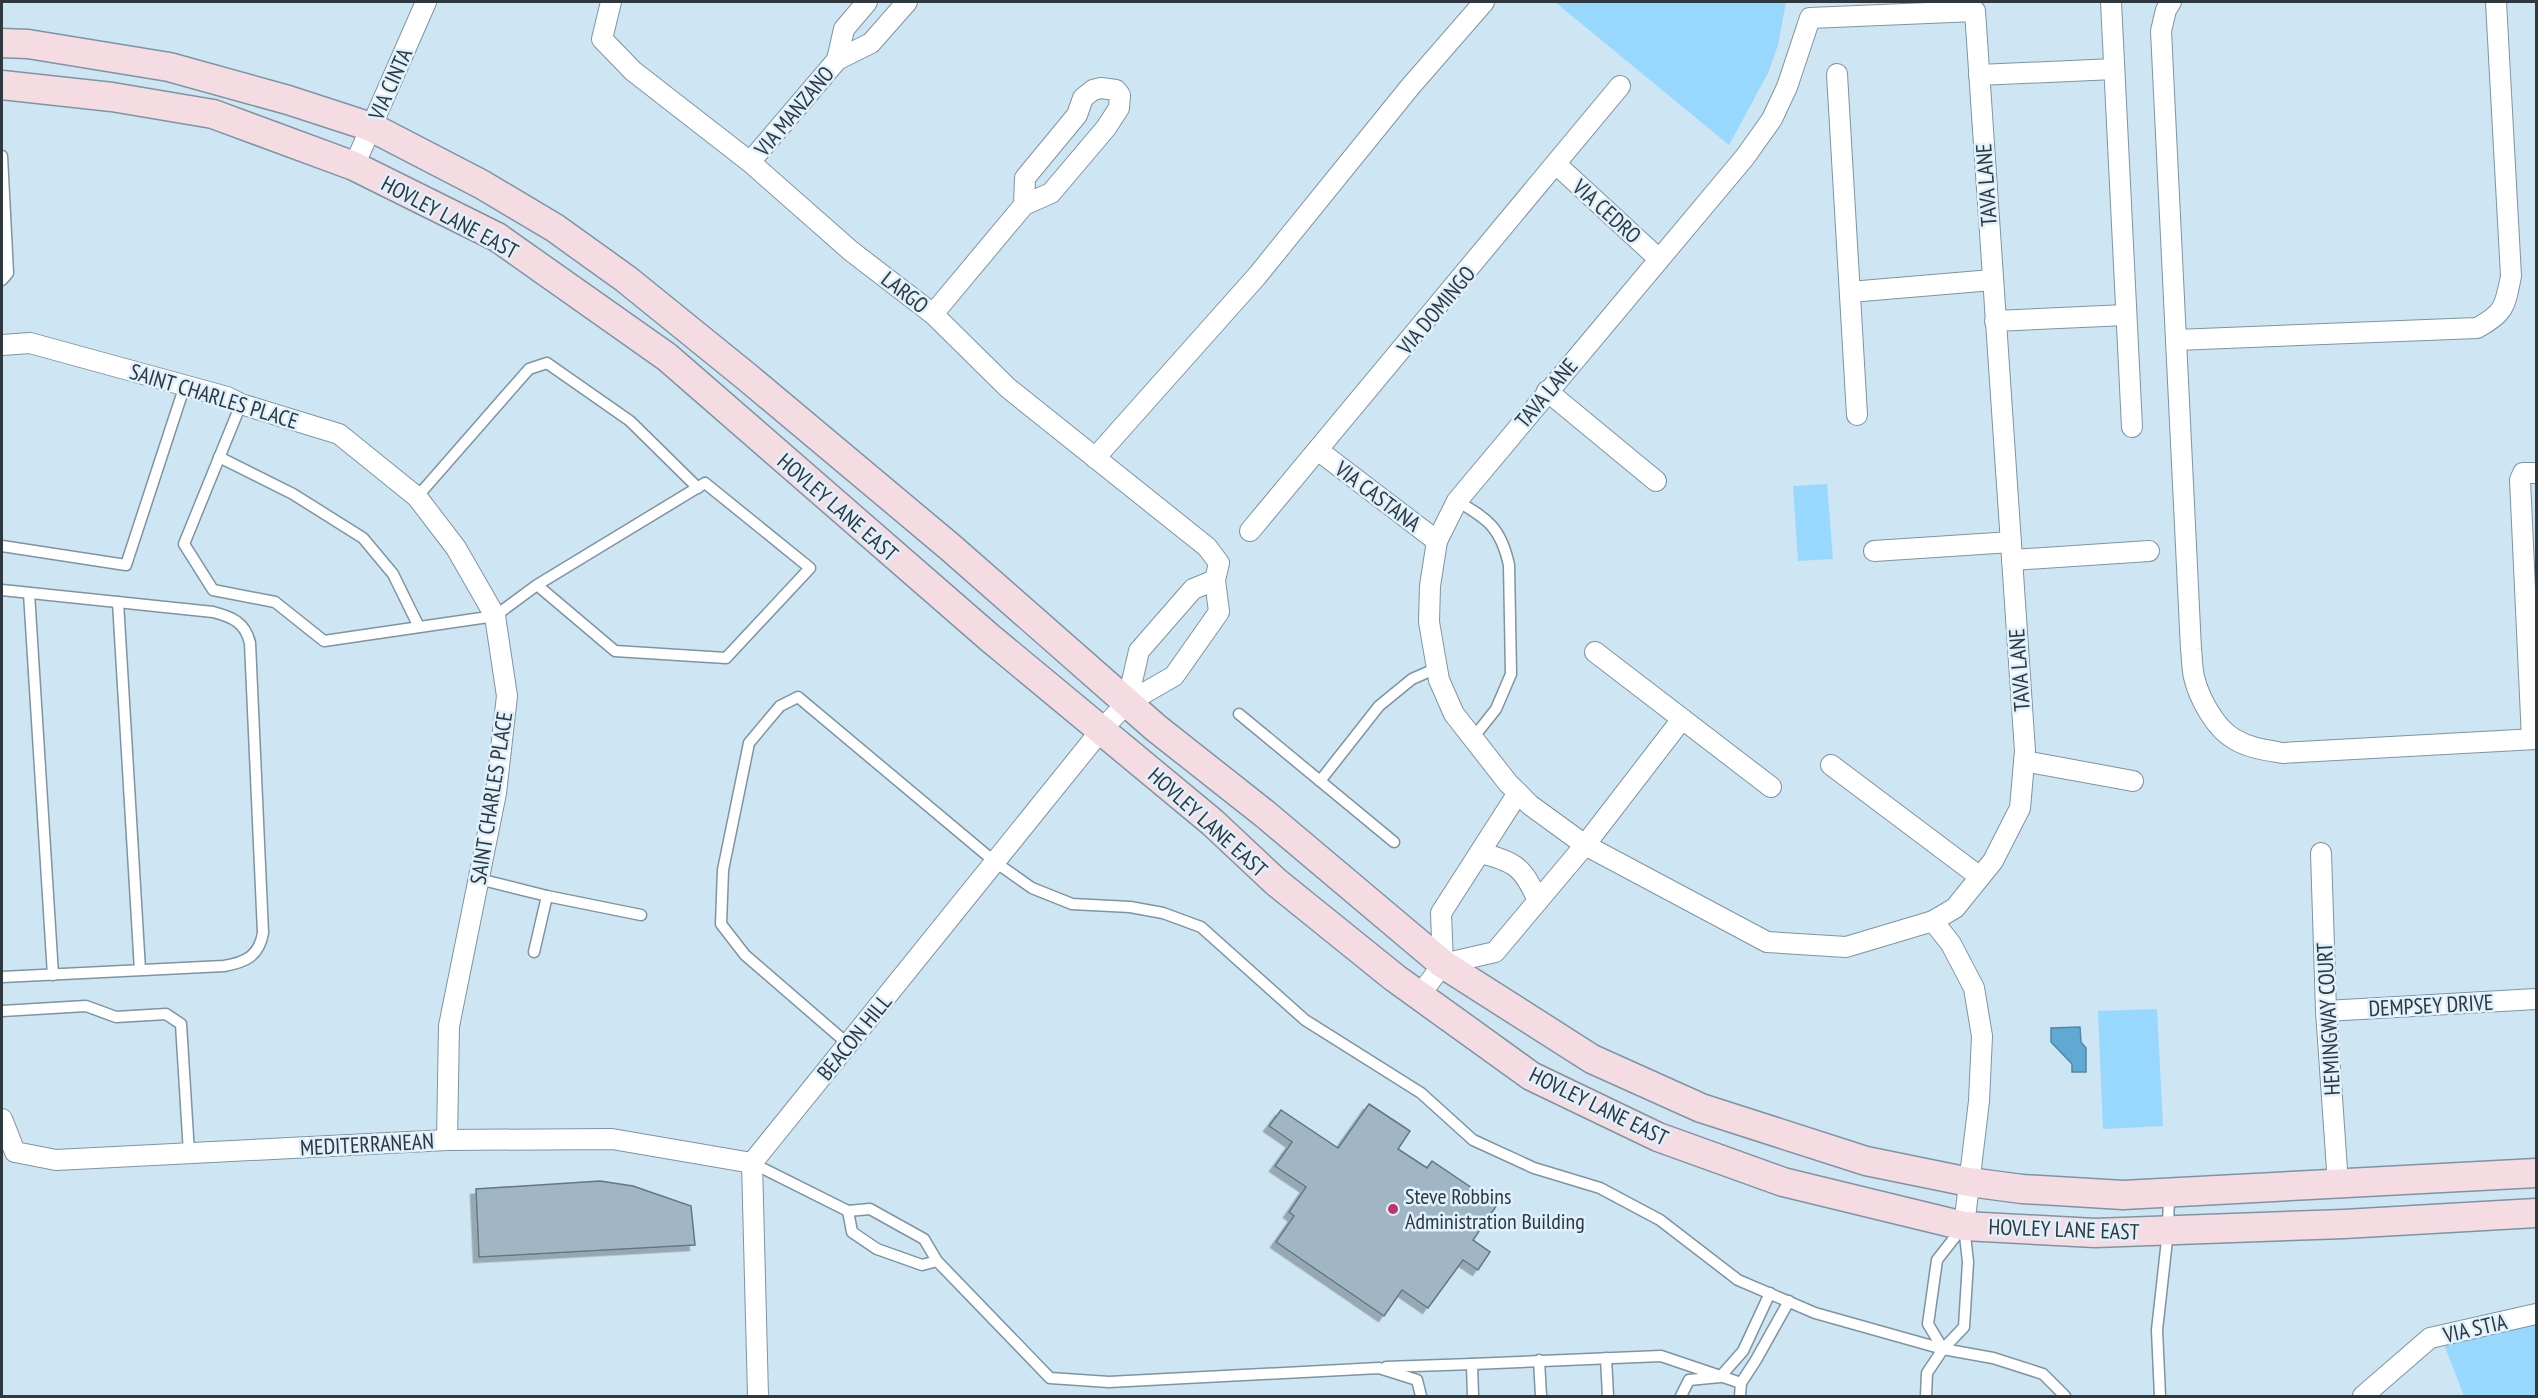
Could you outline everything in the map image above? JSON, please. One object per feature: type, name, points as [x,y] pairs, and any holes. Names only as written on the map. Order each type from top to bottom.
[{"type":"main road","name":"HOVLEY LANE EAST","points":[[2,43],[28,44],[169,67],[371,126],[481,184],[555,228],[626,279],[950,547],[1127,703],[1265,814],[1443,964],[1592,1059],[1701,1108],[1866,1161],[1969,1182],[2044,1191],[2123,1195],[2536,1173]]},
{"type":"main road","name":"HOVLEY LANE EAST","points":[[2,85],[112,97],[213,114],[354,166],[497,237],[667,357],[990,638],[1212,822],[1276,882],[1419,996],[1531,1076],[1658,1137],[1783,1182],[1964,1226],[2095,1233],[2536,1213]]},
{"type":"street","name":"VIA CINTA","points":[[354,166],[426,2]]},
{"type":"street","name":"LARGO","points":[[611,2],[602,39],[633,70],[750,162],[851,250],[933,314],[1008,388],[1207,547],[1219,563],[1215,580],[1219,612],[1174,676],[1127,703],[1102,729]]},
{"type":"street","name":"VIA MANZANO","points":[[837,60],[844,28],[867,2]]},
{"type":"street","name":"VIA MANZANO","points":[[750,162],[837,60],[872,43],[907,2]]},
{"type":"street","points":[[1095,458],[1257,276],[1410,87],[1484,2]]},
{"type":"street","points":[[2111,2],[2132,427]]},
{"type":"street","points":[[2171,2],[2166,10],[2161,31],[2194,677],[2203,701],[2218,724],[2232,738],[2256,749],[2283,753],[2534,739],[2520,480],[2523,473],[2536,472]]},
{"type":"street","points":[[2176,340],[2476,328],[2491,321],[2505,306],[2511,276],[2496,2]]},
{"type":"street","name":"TAVA LANE","points":[[1975,11],[2024,761],[2020,808],[1993,861],[1955,908],[1933,921],[1846,947],[1767,942],[1585,845],[1530,805],[1454,714],[1440,680],[1429,622],[1430,586],[1437,541],[1457,501],[1659,259],[1719,189],[1772,118],[1787,87],[1810,18],[1975,11]]},
{"type":"street","points":[[1979,75],[2114,69]]},
{"type":"street","points":[[1837,74],[1857,415]]},
{"type":"street","name":"VIA DOMINGO","points":[[1250,531],[1620,86]]},
{"type":"street","points":[[933,314],[1024,205],[1051,193],[1106,128],[1119,108],[1120,95],[1116,90],[1101,88],[1093,90],[1083,98],[1077,115],[1025,178],[1024,205]]},
{"type":"street","name":"VIA CEDRO","points":[[1556,164],[1659,259]]},
{"type":"street","points":[[1850,292],[1992,280]]},
{"type":"street","points":[[1995,321],[2126,315]]},
{"type":"street","name":"SAINT CHARLES PLACE","points":[[2,345],[30,342],[227,397],[241,404],[339,434],[417,497],[456,548],[495,616],[507,696],[496,793],[449,1026],[447,1140]]},
{"type":"street","points":[[1547,391],[1656,481]]},
{"type":"street","name":"VIA CASTANA","points":[[1319,450],[1437,541]]},
{"type":"street","points":[[1874,551],[2149,550]]},
{"type":"street","points":[[1127,703],[1139,651],[1193,589],[1215,580]]},
{"type":"street","points":[[1595,652],[1771,787]]},
{"type":"street","points":[[1443,964],[1496,952],[1585,845],[1682,719]]},
{"type":"street","name":"BEACON HILL","points":[[752,1163],[1102,729]]},
{"type":"street","points":[[2024,761],[2133,781]]},
{"type":"street","points":[[1831,765],[1980,877]]},
{"type":"street","points":[[1419,996],[1443,964],[1442,914],[1518,793]]},
{"type":"street","points":[[1480,853],[1506,859],[1521,870],[1538,901]]},
{"type":"street","name":"HEMINGWAY COURT","points":[[2321,853],[2326,1011],[2338,1184]]},
{"type":"street","points":[[1933,921],[1951,944],[1974,988],[1982,1036],[1979,1101],[1964,1226]]},
{"type":"street","name":"DEMPSEY DRIVE","points":[[2326,1011],[2536,999]]},
{"type":"street","name":"MEDITERRANEAN","points":[[2,1119],[15,1152],[56,1160],[447,1140],[612,1139],[752,1163]]},
{"type":"street","points":[[752,1163],[758,1396]]},
{"type":"street","name":"VIA STIA","points":[[2363,1396],[2430,1338],[2536,1314]]},
{"type":"lane","points":[[2,156],[8,273],[2,279]]},
{"type":"lane","points":[[417,497],[529,369],[547,363],[630,421],[698,488]]},
{"type":"lane","points":[[2,546],[126,565],[185,385]]},
{"type":"lane","points":[[241,404],[184,544],[213,590],[275,602],[324,640],[495,616],[537,585],[705,483],[810,568],[726,658],[615,651],[537,585]]},
{"type":"lane","points":[[219,457],[293,494],[363,538],[393,574],[419,627]]},
{"type":"lane","points":[[1457,501],[1488,519],[1502,541],[1509,565],[1511,674],[1496,709],[1473,738]]},
{"type":"lane","points":[[2,590],[213,612],[231,617],[247,631],[263,933],[261,945],[253,956],[240,963],[224,966],[2,977]]},
{"type":"lane","points":[[29,593],[53,975]]},
{"type":"lane","points":[[118,602],[140,970]]},
{"type":"lane","points":[[1320,781],[1379,706],[1412,679],[1437,668]]},
{"type":"lane","points":[[848,1044],[745,954],[721,924],[723,870],[749,743],[780,706],[798,697],[995,862],[1032,888],[1072,904],[1130,906],[1162,913],[1201,927],[1305,1020],[1420,1093],[1473,1140],[1534,1168],[1600,1188],[1660,1220],[1738,1280],[1815,1313],[2043,1374],[2064,1396]]},
{"type":"lane","points":[[1239,714],[1394,842]]},
{"type":"lane","points":[[479,879],[547,896],[641,915]]},
{"type":"lane","points":[[534,952],[547,896]]},
{"type":"lane","points":[[2,1011],[86,1006],[116,1017],[166,1014],[175,1018],[181,1024],[189,1153]]},
{"type":"lane","points":[[752,1163],[848,1211],[870,1209],[924,1239],[937,1261],[1050,1378],[1109,1382],[1661,1356],[1741,1383]]},
{"type":"lane","points":[[2160,1396],[2157,1330],[2168,1231],[2169,1192]]},
{"type":"lane","points":[[848,1211],[852,1232],[877,1249],[922,1265],[937,1261]]},
{"type":"lane","points":[[1943,1349],[1928,1324],[1937,1260],[1964,1226]]},
{"type":"lane","points":[[1926,1396],[1927,1373],[1943,1349],[1964,1327],[1968,1262],[1964,1226]]},
{"type":"lane","points":[[1681,1396],[1689,1380],[1720,1377],[1743,1351],[1770,1293]]},
{"type":"lane","points":[[1740,1396],[1741,1383],[1789,1301]]},
{"type":"lane","points":[[1606,1358],[1608,1396]]},
{"type":"lane","points":[[1539,1360],[1541,1396]]},
{"type":"lane","points":[[1472,1364],[1473,1396]]},
{"type":"lane","points":[[1379,1368],[1417,1380],[1421,1396]]},
{"type":"shaded area","points":[[1555,2],[1786,2],[1778,45],[1768,73],[1729,145]]},
{"type":"shaded area","points":[[1827,484],[1833,559],[1798,561],[1793,486]]},
{"type":"shaded area","points":[[2157,1009],[2163,1126],[2103,1129],[2098,1011]]},
{"type":"shaded area","points":[[2080,1027],[2081,1042],[2086,1048],[2086,1072],[2072,1072],[2072,1064],[2051,1042],[2051,1028]]},
{"type":"shaded area","points":[[2536,1320],[2536,1396],[2464,1396],[2443,1342]]},
{"type":"building","name":"Steve Robbins Administration Building","points":[[1369,1104],[1410,1131],[1398,1149],[1427,1168],[1432,1161],[1497,1205],[1473,1240],[1490,1252],[1478,1270],[1463,1260],[1428,1308],[1402,1290],[1384,1316],[1276,1242],[1294,1216],[1289,1212],[1306,1187],[1275,1166],[1292,1142],[1269,1126],[1281,1110],[1338,1148]]},
{"type":"building","points":[[600,1181],[633,1186],[691,1206],[695,1245],[479,1257],[476,1189]]},
{"type":"place","name":"Steve Robbins Administration Building","points":[[1393,1209]]}]
